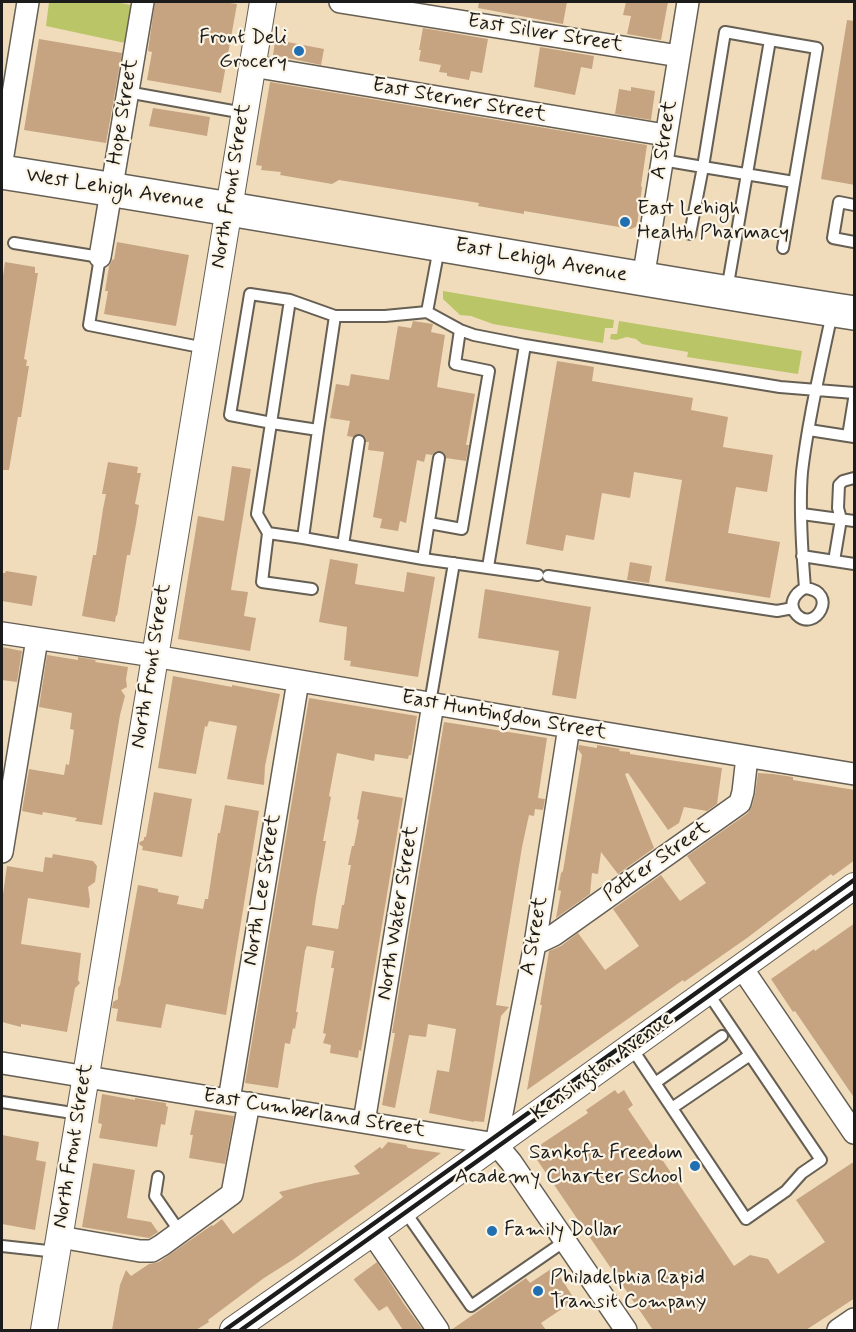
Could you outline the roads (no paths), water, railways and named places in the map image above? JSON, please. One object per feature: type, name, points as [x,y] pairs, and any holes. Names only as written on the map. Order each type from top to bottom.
[{"type":"main road","name":"West Lehigh Avenue","points":[[2,172],[228,208]]},
{"type":"main road","name":"East Lehigh Avenue","points":[[228,208],[843,312]]},
{"type":"street","points":[[2,161],[6,100],[28,2]]},
{"type":"street","name":"Hope Street","points":[[100,257],[143,2]]},
{"type":"street","name":"North Front Street","points":[[44,1330],[263,2]]},
{"type":"street","name":"East Silver Street","points":[[340,2],[679,56]]},
{"type":"street","name":"A Street","points":[[643,279],[688,2]]},
{"type":"street","name":"East Sterner Street","points":[[252,66],[665,135]]},
{"type":"street","name":"East Huntingdon Street","points":[[2,633],[154,656],[855,774]]},
{"type":"street","points":[[2,852],[37,639]]},
{"type":"street","name":"North Lee Street","points":[[58,1244],[152,1251],[232,1194],[239,1101],[298,681]]},
{"type":"street","name":"North Water Street","points":[[364,1122],[431,704]]},
{"type":"street","name":"A Street","points":[[496,1144],[535,944],[569,727]]},
{"type":"street","name":"Potter Street","points":[[535,944],[554,935],[740,803],[747,757]]},
{"type":"street","name":"Kensington Avenue","points":[[246,1327],[372,1233],[855,886]]},
{"type":"street","points":[[741,968],[855,1134]]},
{"type":"street","name":"East Cumberland Street","points":[[2,1063],[496,1144]]},
{"type":"street","points":[[496,1144],[511,1162],[626,1330]]},
{"type":"street","points":[[372,1233],[438,1330]]},
{"type":"street","points":[[838,1330],[855,1319]]},
{"type":"lane","points":[[690,234],[725,32],[817,48],[783,248]]},
{"type":"lane","points":[[726,293],[770,40]]},
{"type":"lane","points":[[128,92],[244,113]]},
{"type":"lane","points":[[662,160],[794,182]]},
{"type":"lane","points":[[855,205],[839,202],[833,238],[855,242]]},
{"type":"lane","points":[[14,243],[100,257],[89,325],[205,348]]},
{"type":"lane","points":[[427,312],[440,244]]},
{"type":"lane","points":[[318,430],[230,415],[250,294],[290,300],[335,316],[385,316],[427,312],[474,335],[525,345],[780,387],[855,393]]},
{"type":"lane","points":[[290,300],[257,514],[268,534],[262,582],[312,589]]},
{"type":"lane","points":[[805,588],[802,556],[802,473],[816,389],[843,312]]},
{"type":"lane","points":[[303,538],[335,316]]},
{"type":"lane","points":[[429,523],[462,529],[489,371],[455,364],[460,330]]},
{"type":"lane","points":[[488,567],[525,345]]},
{"type":"lane","points":[[809,430],[851,436],[855,399]]},
{"type":"lane","points":[[343,545],[359,441]]},
{"type":"lane","points":[[423,559],[439,459]]},
{"type":"lane","points":[[834,561],[841,519],[838,508],[838,485],[855,478]]},
{"type":"lane","points":[[802,514],[855,520]]},
{"type":"lane","points":[[268,534],[777,611],[792,608]]},
{"type":"lane","points":[[802,556],[855,564]]},
{"type":"lane","points":[[431,704],[454,563]]},
{"type":"lane","points":[[805,588],[821,596],[823,605],[820,613],[815,617],[807,619],[796,614],[792,608],[795,594],[805,588]]},
{"type":"lane","points":[[631,1047],[746,1219],[786,1191],[802,1173],[821,1160],[707,992]]},
{"type":"lane","points":[[655,1083],[722,1036]]},
{"type":"lane","points":[[672,1108],[750,1054]]},
{"type":"lane","points":[[2,1102],[79,1114]]},
{"type":"lane","points":[[158,1177],[155,1196],[180,1232]]},
{"type":"lane","points":[[404,1210],[471,1306],[565,1241]]},
{"type":"lane","points":[[2,1246],[58,1244]]},
{"type":"railway","points":[[225,1330],[854,880]]},
{"type":"railway","points":[[241,1330],[854,892]]},
{"type":"place","name":"Front Deli Grocery","points":[[299,51]]},
{"type":"place","name":"East Lehigh Health Pharmacy","points":[[625,222]]},
{"type":"place","name":"Sankofa Freedom Academy Charter School","points":[[695,1166]]},
{"type":"place","name":"Family Dollar","points":[[492,1231]]},
{"type":"place","name":"Philadelphia Rapid Transit Company","points":[[538,1291]]}]
